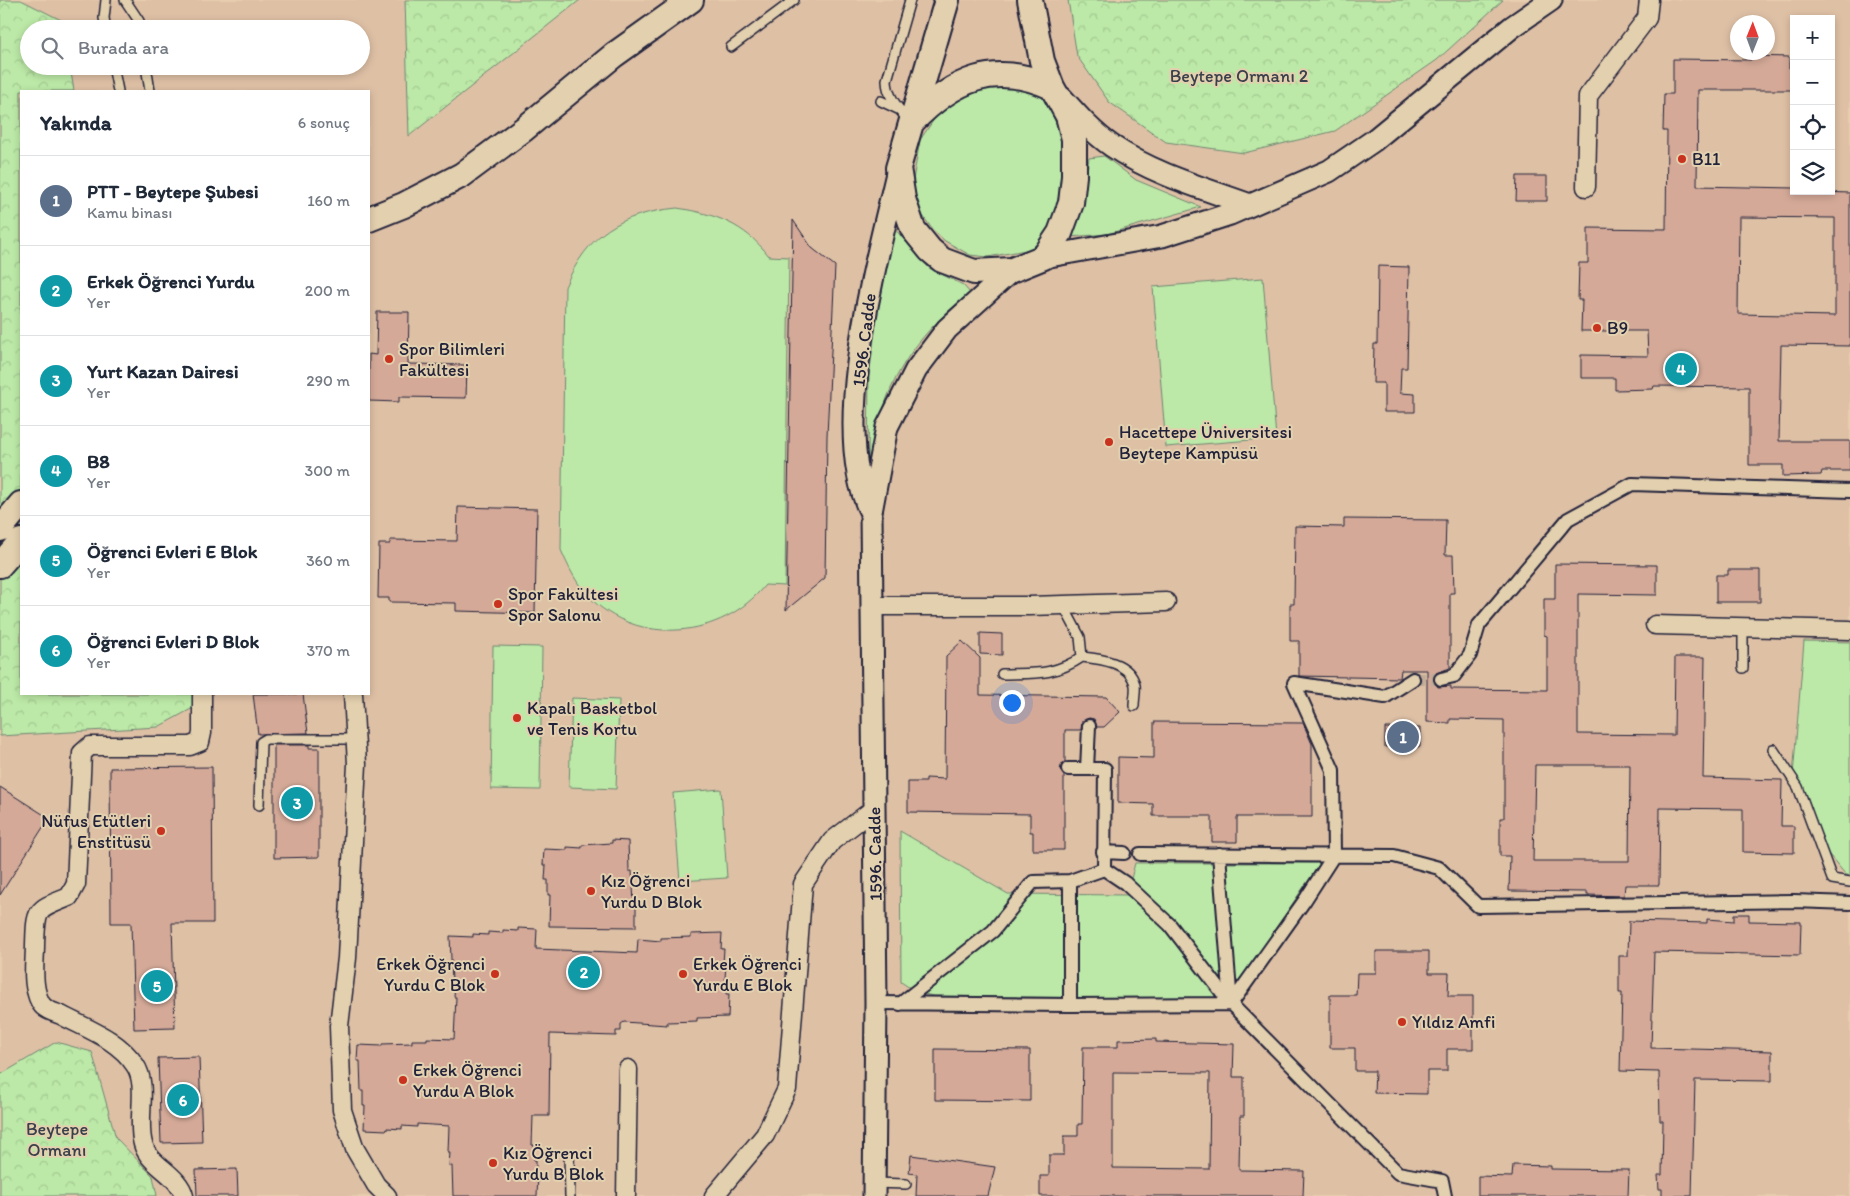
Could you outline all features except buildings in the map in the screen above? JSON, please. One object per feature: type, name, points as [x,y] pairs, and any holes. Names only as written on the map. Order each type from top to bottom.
[{"type":"main road","name":"1596. Cadde","points":[[947,0],[906,117],[898,168],[902,199],[908,218],[913,230],[930,250],[948,263],[974,272],[1012,270],[1044,257]]},
{"type":"main road","points":[[1030,0],[1042,61],[1052,87],[1070,123],[1074,139],[1074,176],[1066,220],[1053,245],[1044,257]]},
{"type":"main road","points":[[370,219],[404,205],[462,176],[524,129],[614,55],[685,2]]},
{"type":"main road","name":"1596. Cadde","points":[[906,117],[930,104],[949,89],[980,76],[1014,75],[1034,79],[1052,87]]},
{"type":"main road","points":[[0,529],[20,505]]},
{"type":"main road","points":[[0,565],[20,542]]},
{"type":"street","points":[[1044,257],[1162,236],[1230,214],[1287,191],[1329,170],[1373,141],[1512,27],[1550,0]]},
{"type":"street","points":[[1586,187],[1588,96],[1647,18],[1649,0]]},
{"type":"street","points":[[1052,87],[1082,120],[1111,145],[1146,166],[1250,205]]},
{"type":"street","name":"1596. Cadde","points":[[871,512],[864,498],[857,465],[854,423],[865,315],[875,261],[898,168]]},
{"type":"street","name":"1596. Cadde","points":[[874,1190],[876,1003],[871,512],[887,427],[916,370],[947,329],[1012,270]]},
{"type":"street","points":[[1441,679],[1454,676],[1470,655],[1479,625],[1568,520],[1632,484],[1850,491]]},
{"type":"street","points":[[871,606],[1063,605],[1166,602]]},
{"type":"street","points":[[1655,625],[1743,629],[1850,630]]},
{"type":"street","points":[[1231,1004],[1305,900],[1334,855],[1333,770],[1294,683],[1385,697],[1414,679]]},
{"type":"street","points":[[184,1196],[172,1178],[150,1158],[143,1144],[140,1104],[142,1083],[136,1066],[113,1041],[43,1007],[34,983],[36,922],[40,910],[46,905],[69,897],[76,884],[82,753],[90,746],[190,746],[200,742],[202,733],[202,695]]},
{"type":"street","points":[[353,695],[357,764],[347,958],[339,1026],[342,1110],[355,1149],[376,1185],[387,1196]]},
{"type":"street","points":[[1087,768],[1089,726]]},
{"type":"street","points":[[1068,769],[1105,768],[1104,869]]},
{"type":"street","points":[[714,1196],[765,1135],[787,1089],[803,884],[832,841],[875,808]]},
{"type":"street","points":[[1103,852],[1124,854]]},
{"type":"street","points":[[1140,854],[1394,856],[1439,868],[1478,906],[1794,901],[1850,903]]},
{"type":"street","points":[[1219,854],[1231,1004]]},
{"type":"street","points":[[900,1004],[993,931],[1033,882],[1070,881],[1104,869]]},
{"type":"street","points":[[1104,869],[1125,882],[1170,925],[1231,1004],[1398,1173],[1442,1182],[1444,1196]]},
{"type":"street","points":[[1070,881],[1070,1005]]},
{"type":"street","points":[[876,1003],[1231,1004]]},
{"type":"street","points":[[626,1196],[628,1069]]},
{"type":"lane","points":[[104,20],[106,0]]},
{"type":"lane","points":[[125,0],[137,20]]},
{"type":"lane","points":[[731,47],[794,0]]},
{"type":"lane","points":[[906,117],[887,89],[887,80],[910,0]]},
{"type":"lane","points":[[115,75],[118,90]]},
{"type":"lane","points":[[147,75],[150,90]]},
{"type":"lane","points":[[881,101],[906,117]]},
{"type":"lane","points":[[1063,605],[1080,637],[1082,657]]},
{"type":"lane","points":[[1743,629],[1744,668]]},
{"type":"lane","points":[[1002,674],[1051,673],[1066,668],[1082,657],[1103,659],[1124,668],[1135,684],[1134,706]]},
{"type":"lane","points":[[259,805],[261,742],[274,739],[355,739]]},
{"type":"lane","points":[[1773,749],[1798,787],[1832,879],[1850,882]]},
{"type":"lane","points":[[569,1155],[570,1196]]},
{"type":"lane","points":[[874,1190],[906,1184]]},
{"type":"shaded area","name":"Hacettepe Üniversitesi Beytepe Kampüsü","points":[[0,0],[1850,0],[1850,1196],[0,1196]]},
{"type":"green space","points":[[0,0],[21,0],[61,20],[20,20],[20,75],[71,75],[74,90],[20,90],[20,695],[193,695],[193,708],[158,727],[0,736]]},
{"type":"green space","points":[[405,0],[580,0],[409,136]]},
{"type":"green space","name":"Beytepe Ormanı 2","points":[[1068,0],[1503,0],[1437,60],[1335,131],[1244,153],[1166,142],[1109,102],[1077,56]]},
{"type":"green space","points":[[1000,83],[1039,93],[1048,104],[1061,135],[1063,156],[1061,183],[1056,210],[1043,238],[1031,249],[988,257],[970,255],[945,241],[932,229],[921,213],[914,197],[913,180],[920,140],[941,109],[977,86]]},
{"type":"green space","points":[[1104,156],[1136,180],[1201,207],[1107,234],[1069,237],[1080,217],[1089,158]]},
{"type":"green space","points":[[677,208],[717,217],[750,236],[769,256],[789,257],[785,586],[765,585],[747,603],[726,617],[703,626],[679,630],[655,629],[631,623],[608,612],[588,596],[580,586],[561,550],[565,287],[584,253],[608,230],[623,221],[639,215]]},
{"type":"green space","points":[[893,227],[929,268],[963,285],[970,293],[932,327],[916,346],[903,366],[883,409],[873,460],[868,458],[869,377],[879,301]]},
{"type":"green space","points":[[1263,278],[1276,438],[1166,447],[1153,287]]},
{"type":"green space","points":[[1804,641],[1850,642],[1850,875],[1846,875],[1825,850],[1793,776]]},
{"type":"green space","name":"Kapalı Basketbol ve Tenis Kortu","points":[[493,646],[542,647],[540,790],[491,789]]},
{"type":"green space","points":[[572,698],[619,700],[616,789],[569,787]]},
{"type":"green space","points":[[721,789],[727,878],[680,881],[673,793]]},
{"type":"green space","points":[[900,831],[1008,894],[1127,895],[1135,863],[1320,863],[1238,984],[1214,999],[933,996],[916,992],[901,982]]},
{"type":"green space","name":"Beytepe Ormanı","points":[[56,1042],[92,1052],[116,1138],[153,1176],[157,1196],[0,1196],[0,1075]]},
{"type":"tunnel","points":[[1413,679],[1441,679]]},
{"type":"place","name":"B11","points":[[1682,159]]},
{"type":"place","name":"B9","points":[[1597,328]]},
{"type":"place","name":"Spor Bilimleri Fakültesi","points":[[389,359]]},
{"type":"place","name":"B8","points":[[1681,369]]},
{"type":"place","name":"Hacettepe Üniversitesi Beytepe Kampüsü","points":[[1109,442]]},
{"type":"place","name":"Spor Fakültesi Spor Salonu","points":[[498,604]]},
{"type":"place","name":"Kapalı Basketbol ve Tenis Kortu","points":[[517,718]]},
{"type":"place","name":"PTT - Beytepe Şubesi","points":[[1403,737]]},
{"type":"place","name":"Yurt Kazan Dairesi","points":[[297,803]]},
{"type":"place","name":"Nüfus Etütleri Enstitüsü","points":[[161,831]]},
{"type":"place","name":"Kız Öğrenci Yurdu D Blok","points":[[591,891]]},
{"type":"place","name":"Erkek Öğrenci Yurdu","points":[[584,972]]},
{"type":"place","name":"Erkek Öğrenci Yurdu C Blok","points":[[495,974]]},
{"type":"place","name":"Erkek Öğrenci Yurdu E Blok","points":[[683,974]]},
{"type":"place","name":"Öğrenci Evleri E Blok","points":[[157,986]]},
{"type":"place","name":"Yıldız Amfi","points":[[1402,1022]]},
{"type":"place","name":"Erkek Öğrenci Yurdu A Blok","points":[[403,1080]]},
{"type":"place","name":"Öğrenci Evleri D Blok","points":[[183,1100]]},
{"type":"place","name":"Kız Öğrenci Yurdu B Blok","points":[[493,1163]]}]
